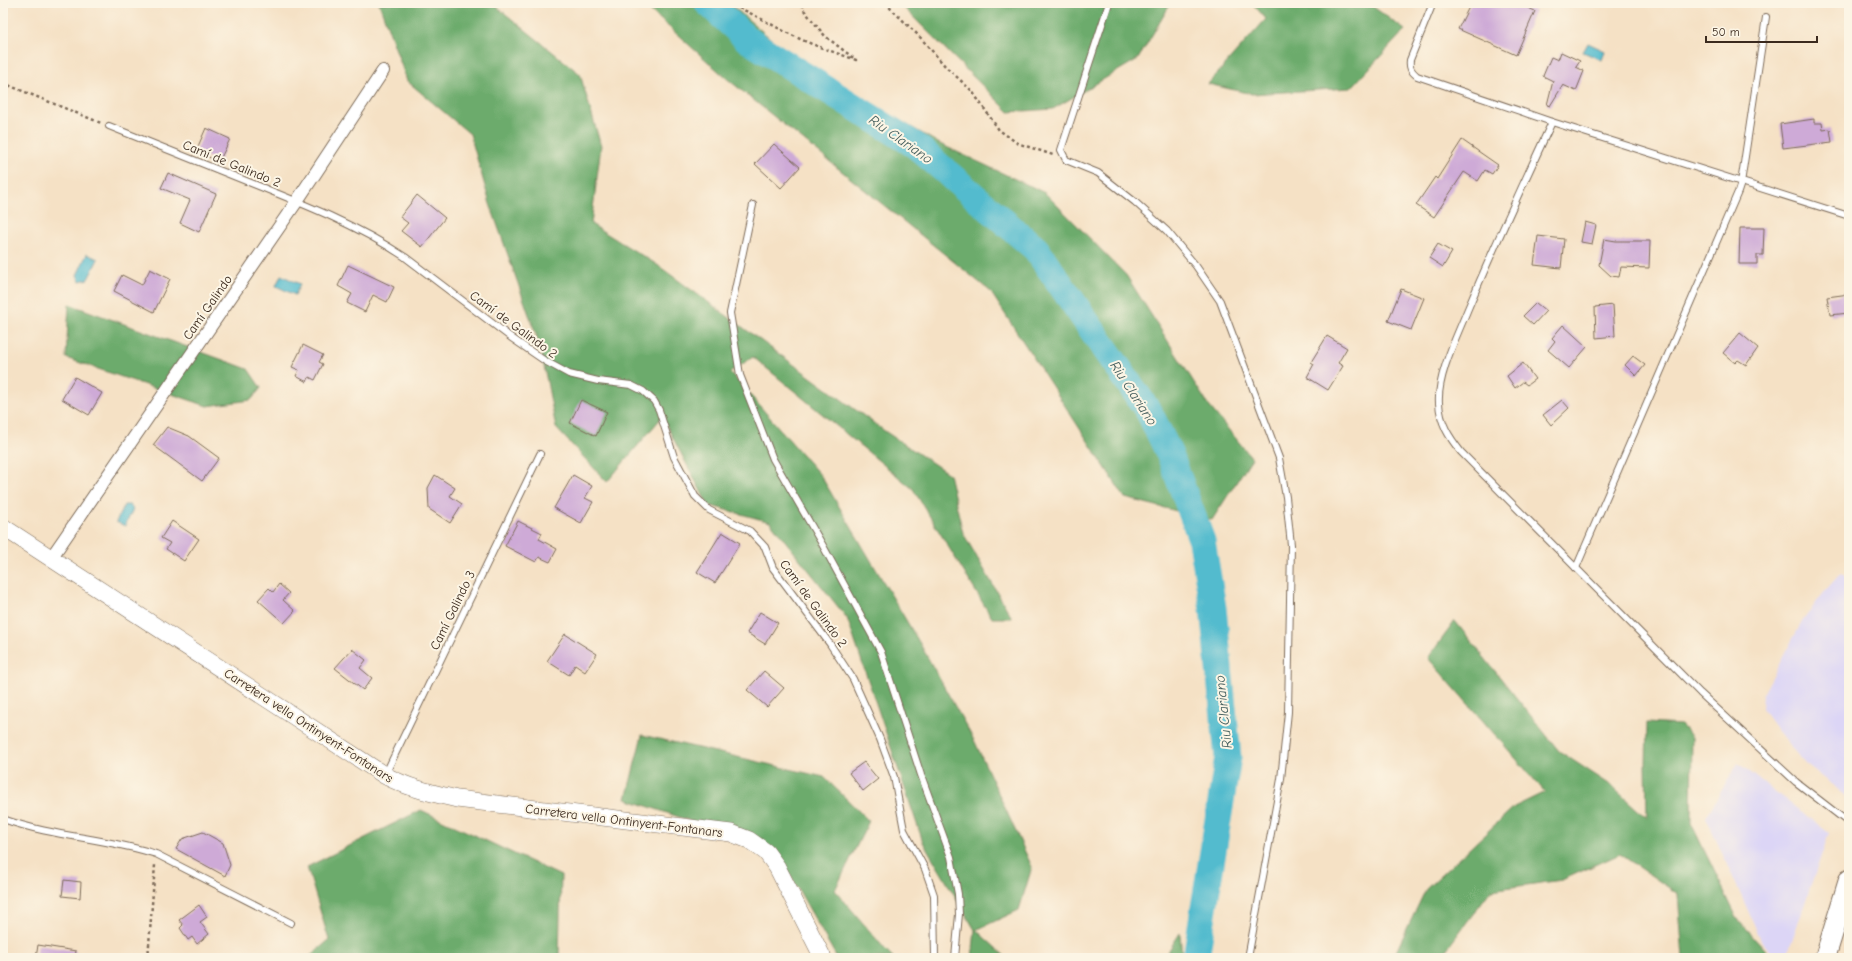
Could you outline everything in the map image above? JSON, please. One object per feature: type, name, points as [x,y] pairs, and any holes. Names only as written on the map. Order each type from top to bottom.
[{"type":"main road","points":[[1825,958],[1849,880]]},
{"type":"street","name":"Camí Galindo","points":[[51,558],[297,201],[383,71]]},
{"type":"street","name":"Carretera vella Ontinyent-Fontanars","points":[[3,527],[384,775],[415,789],[457,799],[731,833],[749,840],[766,852],[777,867],[823,958]]},
{"type":"lane","points":[[1108,3],[1061,150],[1066,160],[1098,173],[1135,202],[1166,231],[1196,266],[1220,302],[1279,458],[1286,497],[1291,545],[1288,712],[1281,779],[1248,958]]},
{"type":"lane","points":[[1433,3],[1410,60],[1409,65],[1411,72],[1428,80],[1552,122],[1849,216]]},
{"type":"lane","points":[[1576,568],[1741,183],[1766,17]]},
{"type":"lane","points":[[1552,122],[1489,259],[1451,351],[1440,391],[1439,402],[1444,426],[1450,438],[1461,452],[1700,693],[1796,782],[1849,824]]},
{"type":"lane","name":"Camí de Galindo 2","points":[[109,126],[297,201],[345,223],[388,246],[545,361],[569,374],[598,381],[631,385],[643,391],[654,401],[659,410],[674,457],[695,496],[709,510],[750,531],[765,546],[773,568],[830,644],[853,679],[880,739],[894,777],[904,830],[921,859],[934,895],[935,958]]},
{"type":"lane","points":[[753,205],[730,313],[740,374],[772,459],[826,551],[882,652],[922,775],[951,857],[958,894],[959,914],[955,958]]},
{"type":"lane","name":"Camí Galindo 3","points":[[384,775],[540,454]]},
{"type":"lane","points":[[3,819],[42,831],[140,849],[156,854],[291,923]]},
{"type":"path","points":[[728,3],[752,12],[774,26],[802,40],[856,60],[825,36],[803,9],[803,3]]},
{"type":"path","points":[[885,3],[946,67],[972,91],[999,130],[1017,143],[1050,156],[1063,154]]},
{"type":"path","points":[[3,83],[109,126]]},
{"type":"path","points":[[148,958],[156,854]]},
{"type":"shaded area","points":[[1841,573],[1849,580],[1849,798],[1805,764],[1762,709],[1763,694],[1802,622],[1825,591]]},
{"type":"shaded area","points":[[1738,763],[1829,833],[1786,958],[1777,958],[1762,942],[1706,817]]},
{"type":"green space","points":[[379,3],[492,3],[580,74],[601,146],[591,224],[656,264],[886,432],[949,474],[963,533],[1012,618],[992,618],[913,489],[753,357],[730,372],[821,476],[919,642],[975,742],[1032,867],[1019,910],[976,930],[1007,958],[972,958],[975,930],[923,842],[847,618],[770,522],[708,505],[662,417],[607,482],[556,428],[540,346],[490,204],[470,134],[407,81]]},
{"type":"green space","points":[[642,3],[729,3],[792,57],[940,144],[1045,193],[1126,275],[1209,406],[1252,458],[1212,520],[1125,498],[990,291],[725,77]]},
{"type":"green space","points":[[899,3],[1171,3],[1138,59],[1053,109],[1009,112]]},
{"type":"green space","points":[[1252,3],[1368,3],[1405,30],[1351,88],[1252,94],[1208,84],[1266,19]]},
{"type":"green space","points":[[69,304],[248,369],[261,388],[251,400],[207,406],[66,358]]},
{"type":"green space","points":[[1455,621],[1559,751],[1609,784],[1647,818],[1647,723],[1681,725],[1692,737],[1691,823],[1737,918],[1773,958],[1683,958],[1678,894],[1620,854],[1562,880],[1491,890],[1440,958],[1393,958],[1426,889],[1514,807],[1545,792],[1428,658]]},
{"type":"green space","points":[[642,735],[824,777],[869,821],[835,890],[894,958],[837,958],[776,850],[626,799]]},
{"type":"green space","points":[[421,810],[561,876],[559,958],[308,958],[329,940],[307,867]]},
{"type":"green space","points":[[1180,933],[1182,958],[1164,958]]},
{"type":"water","points":[[1588,43],[1605,51],[1602,60],[1583,52]]},
{"type":"water","points":[[87,254],[98,259],[88,279],[80,281],[77,275]]},
{"type":"water","points":[[281,275],[300,284],[295,295],[276,286]]},
{"type":"water","points":[[124,505],[130,505],[133,509],[125,526],[116,522]]},
{"type":"building","points":[[1471,3],[1517,3],[1535,11],[1516,55],[1458,29]]},
{"type":"building","points":[[1561,52],[1580,61],[1576,67],[1584,71],[1576,91],[1563,85],[1550,106],[1547,105],[1553,81],[1543,76],[1551,57],[1558,60]]},
{"type":"building","points":[[1814,119],[1814,123],[1822,123],[1823,130],[1830,129],[1832,142],[1783,148],[1780,124]]},
{"type":"building","points":[[206,128],[230,139],[219,162],[196,151]]},
{"type":"building","points":[[1462,140],[1498,165],[1492,174],[1485,170],[1478,181],[1464,172],[1434,217],[1416,205],[1435,177],[1437,179]]},
{"type":"building","points":[[774,144],[800,167],[781,188],[755,164]]},
{"type":"building","points":[[168,173],[216,194],[199,232],[180,223],[190,200],[161,188]]},
{"type":"building","points":[[417,195],[445,218],[422,247],[401,231],[408,223],[400,217]]},
{"type":"building","points":[[1585,222],[1596,225],[1592,244],[1581,242]]},
{"type":"building","points":[[1740,228],[1764,228],[1763,255],[1757,255],[1757,264],[1739,264]]},
{"type":"building","points":[[1538,236],[1564,239],[1561,268],[1534,265]]},
{"type":"building","points":[[1604,239],[1616,241],[1650,241],[1649,268],[1621,267],[1619,277],[1611,276],[1599,265]]},
{"type":"building","points":[[1438,244],[1452,252],[1443,267],[1429,258]]},
{"type":"building","points":[[348,265],[394,287],[387,302],[373,295],[365,312],[347,303],[352,294],[338,286]]},
{"type":"building","points":[[150,269],[170,279],[154,312],[114,291],[122,275],[142,285]]},
{"type":"building","points":[[1401,289],[1424,298],[1411,330],[1388,321]]},
{"type":"building","points":[[1849,294],[1849,313],[1830,315],[1827,297]]},
{"type":"building","points":[[1536,303],[1546,311],[1533,325],[1523,316]]},
{"type":"building","points":[[1613,305],[1615,336],[1596,338],[1595,307]]},
{"type":"building","points":[[1563,325],[1587,347],[1569,368],[1548,350],[1555,341],[1552,338]]},
{"type":"building","points":[[1740,333],[1758,348],[1746,365],[1738,360],[1735,363],[1723,353]]},
{"type":"building","points":[[1327,336],[1347,348],[1338,363],[1343,366],[1328,390],[1307,377],[1314,364],[1311,362]]},
{"type":"building","points":[[303,345],[323,355],[319,362],[323,364],[315,380],[309,377],[307,382],[296,376],[299,370],[292,367]]},
{"type":"building","points":[[1633,356],[1645,365],[1636,376],[1625,365]]},
{"type":"building","points":[[1523,363],[1535,379],[1527,385],[1523,382],[1515,388],[1507,376]]},
{"type":"building","points":[[75,377],[102,393],[89,415],[62,399]]},
{"type":"building","points":[[581,400],[607,412],[596,436],[570,423]]},
{"type":"building","points":[[1562,400],[1569,408],[1551,425],[1543,415]]},
{"type":"building","points":[[167,427],[189,436],[219,458],[202,481],[153,445]]},
{"type":"building","points":[[435,475],[455,488],[450,496],[462,504],[450,523],[429,509],[428,488]]},
{"type":"building","points":[[573,475],[592,486],[585,498],[593,502],[581,523],[554,508]]},
{"type":"building","points":[[172,521],[199,539],[184,561],[166,549],[170,543],[161,538]]},
{"type":"building","points":[[518,521],[542,533],[539,539],[557,549],[550,562],[539,557],[536,562],[505,546]]},
{"type":"building","points":[[722,532],[740,543],[715,583],[697,572]]},
{"type":"building","points":[[279,584],[289,593],[283,600],[295,611],[284,623],[258,600],[269,588],[273,592]]},
{"type":"building","points":[[760,612],[778,623],[765,644],[747,633]]},
{"type":"building","points":[[565,634],[597,654],[585,672],[575,665],[569,675],[547,661]]},
{"type":"building","points":[[352,649],[366,660],[360,668],[372,678],[363,690],[335,668]]},
{"type":"building","points":[[764,671],[784,688],[767,707],[747,690]]},
{"type":"building","points":[[864,762],[878,779],[863,791],[849,773]]},
{"type":"building","points":[[203,832],[223,843],[230,865],[225,876],[176,849],[182,839]]},
{"type":"building","points":[[64,880],[81,882],[80,898],[62,896]]},
{"type":"building","points":[[199,905],[207,917],[200,922],[209,934],[197,944],[192,937],[188,940],[180,928],[183,925],[179,920]]},
{"type":"building","points":[[38,945],[76,951],[75,958],[36,958]]},
{"type":"waterway","name":"Riu Clariano","points":[[708,3],[748,40],[915,145],[1036,249],[1149,412],[1170,455],[1202,541],[1213,608],[1228,757],[1196,958]]}]
